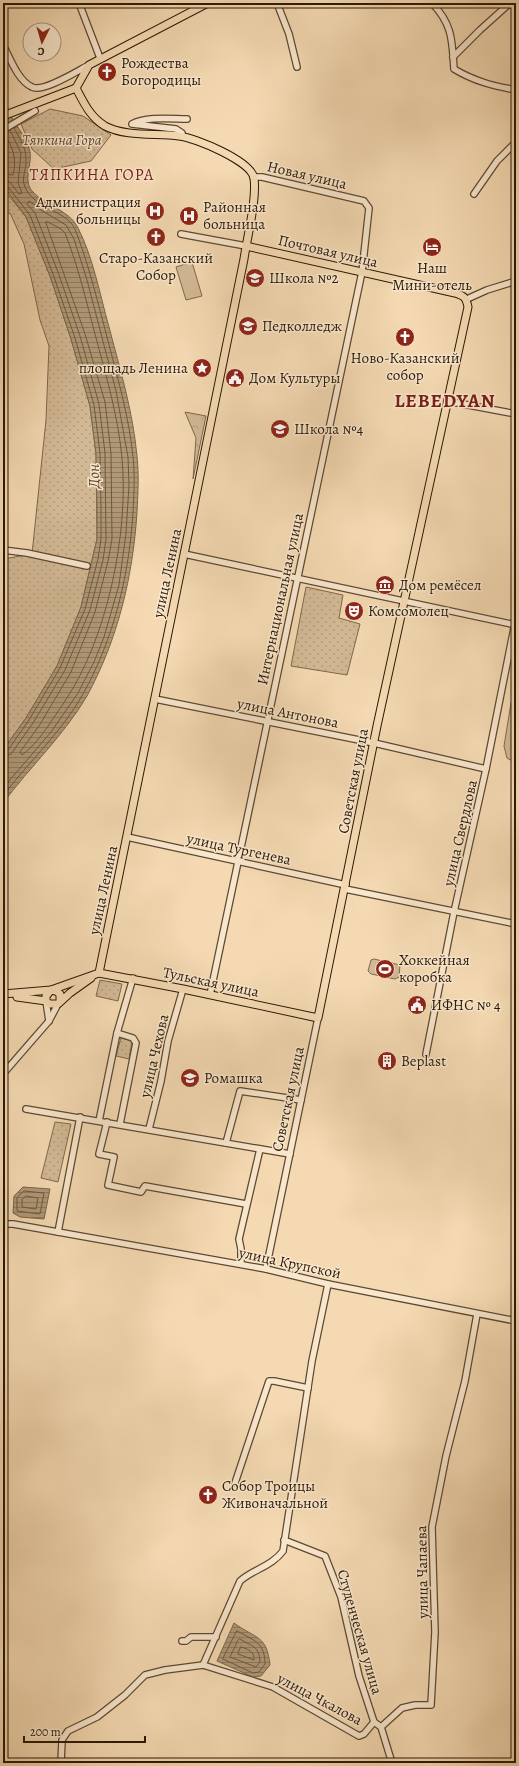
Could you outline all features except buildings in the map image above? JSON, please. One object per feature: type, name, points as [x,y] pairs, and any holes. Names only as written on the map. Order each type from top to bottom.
[{"type":"main road","points":[[3,116],[34,108],[76,88],[89,65],[208,3]]},
{"type":"main road","name":"Новая улица","points":[[76,88],[88,112],[95,119],[110,128],[130,133],[154,133],[182,136],[232,156],[245,166],[253,177]]},
{"type":"main road","name":"улица Ленина","points":[[99,972],[246,246],[254,192],[253,177]]},
{"type":"main road","name":"Почтовая улица","points":[[246,246],[455,293],[467,299]]},
{"type":"main road","name":"Советская улица","points":[[318,1018],[374,743],[466,313],[467,299]]},
{"type":"main road","points":[[3,994],[51,990],[99,972]]},
{"type":"main road","points":[[3,994],[46,1001],[51,1005],[59,1002],[99,972]]},
{"type":"main road","name":"Тульская улица","points":[[99,972],[183,988],[318,1018]]},
{"type":"main road","points":[[46,1001],[47,994],[51,990]]},
{"type":"main road","points":[[51,990],[59,992],[61,996],[59,1002]]},
{"type":"street","points":[[79,3],[100,58]]},
{"type":"street","points":[[277,3],[290,34],[297,67]]},
{"type":"street","points":[[432,3],[450,28],[454,69],[471,79],[492,86],[516,90]]},
{"type":"street","points":[[453,58],[480,30],[510,3]]},
{"type":"street","points":[[3,44],[20,75],[31,87],[36,89],[46,87],[89,65]]},
{"type":"street","points":[[3,130],[34,108]]},
{"type":"street","points":[[182,136],[182,133],[176,129],[132,124],[167,118],[188,119]]},
{"type":"street","points":[[474,194],[497,161],[516,142]]},
{"type":"street","name":"Новая улица","points":[[253,177],[364,201],[368,204],[369,208]]},
{"type":"street","name":"Интернациональная улица","points":[[210,995],[362,272],[369,208]]},
{"type":"street","name":"Почтовая улица","points":[[181,234],[246,246]]},
{"type":"street","points":[[467,299],[486,290],[516,282]]},
{"type":"street","points":[[447,401],[516,414]]},
{"type":"street","points":[[3,550],[27,553],[87,566]]},
{"type":"street","points":[[184,554],[297,577],[404,602],[515,625]]},
{"type":"street","name":"улица Свердлова","points":[[426,1054],[454,912],[486,769],[516,618]]},
{"type":"street","name":"улица Антонова","points":[[155,699],[374,743],[486,769]]},
{"type":"street","name":"улица Тургенева","points":[[127,837],[238,861],[454,912],[516,924]]},
{"type":"street","points":[[99,1121],[117,1034],[133,978]]},
{"type":"street","name":"улица Чехова","points":[[148,1129],[161,1081],[168,1041],[183,988]]},
{"type":"street","points":[[46,1001],[49,1021]]},
{"type":"street","points":[[3,1074],[49,1021],[59,1002]]},
{"type":"street","name":"Советская улица","points":[[266,1269],[318,1018]]},
{"type":"street","points":[[117,1034],[133,1038],[136,1042],[120,1124]]},
{"type":"street","points":[[226,1143],[240,1091],[301,1100]]},
{"type":"street","points":[[26,1109],[290,1154]]},
{"type":"street","points":[[58,1232],[80,1117]]},
{"type":"street","points":[[107,1122],[99,1154],[114,1157],[108,1185],[141,1192],[145,1186],[246,1204]]},
{"type":"street","points":[[241,1264],[241,1249],[238,1239],[260,1149]]},
{"type":"street","name":"улица Крупской","points":[[3,1224],[13,1224],[241,1264],[328,1284],[516,1321]]},
{"type":"street","points":[[203,1665],[240,1581],[249,1574],[276,1560],[283,1551],[312,1361],[328,1284]]},
{"type":"street","name":"улица Чапаева","points":[[381,1727],[402,1708],[415,1705],[431,1705],[435,1632],[432,1527],[477,1314]]},
{"type":"street","points":[[235,1483],[269,1381],[274,1380],[308,1388]]},
{"type":"street","name":"Студенческая улица","points":[[284,1540],[325,1556],[341,1597],[359,1676],[374,1722]]},
{"type":"street","points":[[182,1641],[186,1641],[191,1637],[216,1637]]},
{"type":"street","name":"улица Чкалова","points":[[61,1763],[62,1740],[68,1731],[97,1717],[125,1695],[145,1676],[165,1670],[203,1665],[273,1687],[359,1736],[364,1734],[374,1722]]},
{"type":"street","points":[[374,1722],[381,1727],[392,1763]]},
{"type":"green space","name":"Тяпкина Гора","points":[[50,109],[83,116],[111,135],[91,161],[54,169],[32,149],[21,124]]},
{"type":"green space","points":[[9,196],[26,217],[50,276],[71,339],[90,406],[96,454],[97,539],[81,607],[57,666],[26,718],[3,750],[3,559],[32,554],[46,420],[49,346],[40,320],[24,244],[10,213],[3,214],[3,197]]},
{"type":"green space","points":[[192,262],[202,296],[186,300],[176,267]]},
{"type":"green space","points":[[185,412],[206,416],[193,479],[196,438]]},
{"type":"green space","points":[[306,587],[343,595],[339,618],[360,624],[347,675],[291,666]]},
{"type":"green space","points":[[516,687],[516,763],[507,758],[504,746],[511,703]]},
{"type":"green space","name":"Хоккейная коробка","points":[[374,959],[400,965],[399,977],[395,979],[371,974],[368,971],[371,960]]},
{"type":"green space","points":[[100,980],[122,984],[118,1001],[96,996]]},
{"type":"green space","points":[[121,1038],[132,1041],[129,1059],[116,1056]]},
{"type":"green space","points":[[55,1122],[71,1124],[58,1182],[41,1178]]},
{"type":"water","points":[[3,82],[5,100],[9,112],[26,140],[30,152],[28,177],[29,187],[37,196],[63,212],[74,222],[88,251],[122,375],[135,440],[138,477],[135,536],[128,583],[115,630],[98,674],[87,696],[68,724],[3,803],[3,750],[26,718],[57,666],[81,607],[97,539],[97,508],[96,454],[90,406],[71,339],[50,276],[26,217],[3,186]]},
{"type":"water","points":[[23,1187],[50,1189],[44,1219],[20,1217],[13,1213],[14,1196]]},
{"type":"water","points":[[234,1623],[259,1639],[266,1648],[270,1665],[261,1676],[253,1677],[217,1661]]},
{"type":"place","name":"Рождества Богородицы","points":[[107,72]]},
{"type":"place","name":"Администрация больницы","points":[[155,211]]},
{"type":"place","name":"Районная больница","points":[[189,216]]},
{"type":"place","name":"Старо-Казанский Собор","points":[[156,237]]},
{"type":"place","name":"Наш Мини-отель","points":[[432,247]]},
{"type":"place","name":"Школа №2","points":[[255,278]]},
{"type":"place","name":"Педколледж","points":[[248,326]]},
{"type":"place","name":"Ново-Казанский собор","points":[[405,337]]},
{"type":"place","name":"площадь Ленина","points":[[202,368]]},
{"type":"place","name":"Дом Культуры","points":[[235,378]]},
{"type":"place","name":"Школа №4","points":[[280,429]]},
{"type":"place","name":"Дом ремёсел","points":[[385,585]]},
{"type":"place","name":"Комсомолец","points":[[354,611]]},
{"type":"place","name":"Хоккейная коробка","points":[[385,969]]},
{"type":"place","name":"ИФНС № 4","points":[[417,1005]]},
{"type":"place","name":"Beplast","points":[[387,1061]]},
{"type":"place","name":"Ромашка","points":[[190,1078]]},
{"type":"place","name":"Собор Троицы Живоначальной","points":[[208,1495]]},
{"type":"district","name":"ТЯПКИНА ГОРА","points":[[92,175]]},
{"type":"district","name":"LEBEDYAN","points":[[445,401]]},
{"type":"water label","name":"Дон","points":[[94,476]]}]
